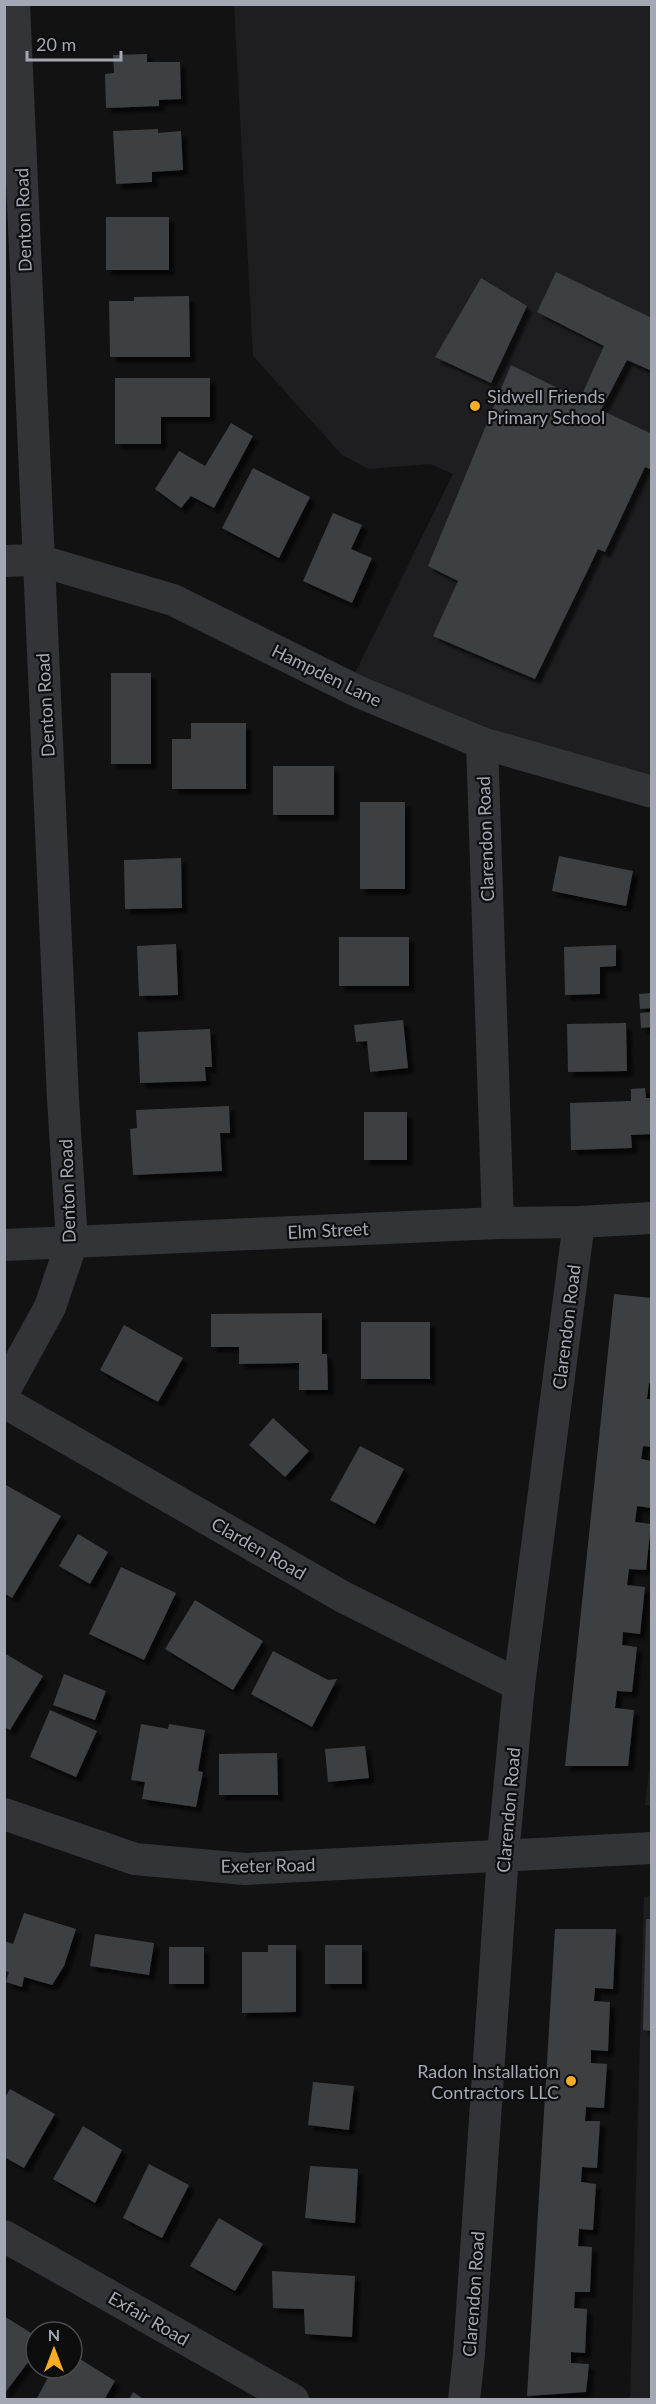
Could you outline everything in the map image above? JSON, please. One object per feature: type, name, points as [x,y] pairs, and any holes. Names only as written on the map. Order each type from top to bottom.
[{"type":"street","name":"Denton Road","points":[[4,1391],[50,1307],[72,1242],[63,1099],[14,4]]},
{"type":"street","name":"Hampden Lane","points":[[4,561],[38,560],[173,600],[359,692],[482,743],[651,792]]},
{"type":"street","name":"Clarendon Road","points":[[482,743],[498,1223]]},
{"type":"street","name":"Elm Street","points":[[4,1245],[651,1218]]},
{"type":"street","name":"Clarendon Road","points":[[464,2400],[470,2342],[503,1854],[519,1686],[579,1222]]},
{"type":"street","name":"Clarden Road","points":[[4,1402],[343,1597],[519,1686]]},
{"type":"street","name":"Exeter Road","points":[[4,1814],[135,1859],[234,1868],[651,1848]]},
{"type":"street","name":"Exfair Road","points":[[4,2236],[293,2400]]},
{"type":"shaded area","name":"Sidwell Friends Primary School","points":[[234,5],[651,5],[651,780],[524,743],[354,675],[453,474],[430,464],[369,469],[342,455],[253,356]]},
{"type":"shaded area","points":[[651,1756],[651,1805],[645,1805]]},
{"type":"shaded area","points":[[651,1896],[652,2398],[630,2398],[644,1897]]},
{"type":"building","points":[[147,54],[147,62],[180,62],[181,99],[159,100],[159,106],[106,108],[105,74],[114,73],[113,55]]},
{"type":"building","points":[[158,129],[158,133],[181,131],[183,170],[152,172],[152,182],[116,184],[113,131]]},
{"type":"building","points":[[106,217],[169,217],[169,270],[106,270]]},
{"type":"building","points":[[556,272],[652,318],[652,371],[627,360],[601,410],[652,434],[652,470],[645,467],[605,552],[598,549],[535,679],[433,636],[458,581],[428,566],[511,365],[580,399],[604,346],[537,312]]},
{"type":"building","points":[[481,278],[527,306],[491,383],[435,357]]},
{"type":"building","points":[[189,296],[190,357],[110,357],[109,301],[134,301],[134,297]]},
{"type":"building","points":[[115,378],[210,378],[210,417],[161,417],[161,444],[115,444]]},
{"type":"building","points":[[231,423],[253,436],[214,508],[191,496],[181,508],[155,489],[179,451],[205,466]]},
{"type":"building","points":[[253,468],[310,497],[279,558],[222,528]]},
{"type":"building","points":[[333,513],[362,525],[351,549],[372,558],[352,603],[303,581]]},
{"type":"building","points":[[111,673],[151,673],[151,764],[111,764]]},
{"type":"building","points":[[191,723],[246,723],[246,789],[172,789],[172,739],[191,739]]},
{"type":"building","points":[[273,766],[334,766],[334,815],[273,815]]},
{"type":"building","points":[[360,802],[405,802],[405,889],[360,889]]},
{"type":"building","points":[[559,856],[633,871],[626,906],[552,891]]},
{"type":"building","points":[[181,858],[182,908],[125,909],[124,860]]},
{"type":"building","points":[[339,937],[409,937],[409,986],[339,986]]},
{"type":"building","points":[[176,944],[178,995],[139,996],[137,946]]},
{"type":"building","points":[[616,945],[616,966],[600,967],[600,994],[565,995],[564,947]]},
{"type":"building","points":[[652,993],[652,1008],[640,1009],[639,994]]},
{"type":"building","points":[[652,1012],[652,1027],[641,1028],[640,1013]]},
{"type":"building","points":[[403,1020],[408,1068],[370,1072],[367,1041],[356,1042],[354,1025]]},
{"type":"building","points":[[626,1023],[627,1071],[568,1072],[567,1024]]},
{"type":"building","points":[[210,1029],[212,1067],[205,1067],[206,1081],[140,1083],[138,1032]]},
{"type":"building","points":[[645,1088],[646,1098],[652,1098],[652,1134],[631,1135],[632,1148],[571,1150],[570,1103],[631,1101],[631,1089]]},
{"type":"building","points":[[229,1106],[230,1133],[220,1133],[222,1171],[133,1175],[130,1129],[137,1128],[136,1110]]},
{"type":"building","points":[[364,1112],[407,1112],[407,1160],[364,1160]]},
{"type":"building","points":[[614,1294],[652,1298],[652,1384],[649,1383],[647,1399],[652,1399],[652,1447],[643,1446],[641,1459],[652,1461],[652,1499],[651,1508],[637,1506],[635,1522],[651,1524],[646,1570],[629,1569],[627,1585],[645,1587],[640,1634],[623,1632],[622,1645],[637,1647],[632,1692],[617,1691],[615,1708],[634,1710],[628,1766],[565,1766]]},
{"type":"building","points":[[322,1313],[322,1354],[327,1354],[328,1390],[299,1390],[299,1363],[239,1364],[239,1347],[211,1347],[211,1314]]},
{"type":"building","points":[[361,1322],[430,1322],[430,1379],[361,1379]]},
{"type":"building","points":[[124,1325],[183,1358],[158,1402],[100,1370]]},
{"type":"building","points":[[273,1418],[309,1451],[285,1477],[249,1445]]},
{"type":"building","points":[[360,1446],[404,1469],[375,1524],[330,1500]]},
{"type":"building","points":[[4,1484],[61,1516],[12,1598],[4,1593]]},
{"type":"building","points":[[78,1534],[108,1552],[90,1584],[59,1566]]},
{"type":"building","points":[[121,1567],[176,1593],[144,1660],[89,1634]]},
{"type":"building","points":[[195,1600],[263,1641],[233,1690],[165,1649]]},
{"type":"building","points":[[273,1651],[328,1680],[337,1679],[312,1727],[251,1694]]},
{"type":"building","points":[[4,1653],[43,1676],[10,1730],[4,1727]]},
{"type":"building","points":[[64,1674],[106,1691],[95,1720],[53,1705]]},
{"type":"building","points":[[50,1710],[97,1731],[76,1777],[30,1757]]},
{"type":"building","points":[[141,1724],[168,1729],[169,1724],[205,1730],[198,1771],[203,1772],[196,1807],[142,1799],[145,1782],[131,1780]]},
{"type":"building","points":[[365,1746],[369,1778],[328,1782],[325,1749]]},
{"type":"building","points":[[277,1753],[278,1795],[219,1795],[219,1754]]},
{"type":"building","points":[[24,1913],[76,1929],[64,1966],[52,1985],[24,1977],[22,1987],[6,1982],[9,1972],[4,1971],[4,1941],[13,1944]]},
{"type":"building","points":[[646,1919],[652,1919],[652,2031],[643,2030]]},
{"type":"building","points":[[555,1929],[616,1929],[613,1989],[595,1988],[594,2001],[610,2002],[608,2051],[591,2050],[591,2063],[607,2064],[604,2108],[586,2107],[585,2121],[600,2121],[597,2168],[582,2167],[581,2182],[596,2184],[593,2230],[579,2229],[578,2246],[592,2247],[590,2292],[575,2292],[574,2308],[587,2309],[585,2353],[571,2352],[571,2363],[589,2364],[586,2392],[527,2396]]},
{"type":"building","points":[[95,1934],[154,1943],[149,1975],[90,1966]]},
{"type":"building","points":[[268,1945],[296,1945],[296,2012],[242,2013],[242,1952],[268,1952]]},
{"type":"building","points":[[325,1945],[362,1945],[362,1984],[325,1984]]},
{"type":"building","points":[[169,1947],[204,1947],[204,1984],[169,1984]]},
{"type":"building","points":[[313,2082],[354,2086],[349,2130],[308,2125]]},
{"type":"building","points":[[10,2089],[55,2114],[24,2168],[4,2157],[4,2099]]},
{"type":"building","points":[[83,2126],[122,2150],[95,2203],[53,2179]]},
{"type":"building","points":[[149,2164],[189,2185],[162,2238],[123,2218]]},
{"type":"building","points":[[310,2166],[358,2169],[355,2223],[305,2218]]},
{"type":"building","points":[[219,2218],[263,2244],[235,2291],[190,2266]]},
{"type":"building","points":[[272,2271],[355,2276],[352,2337],[305,2334],[304,2309],[273,2308]]},
{"type":"building","points":[[4,2316],[24,2328],[24,2368],[4,2394]]},
{"type":"building","points":[[84,2362],[115,2381],[104,2400],[36,2400],[47,2380],[84,2380]]},
{"type":"building","points":[[133,2392],[145,2400],[129,2400]]},
{"type":"place","name":"Sidwell Friends Primary School","points":[[475,406]]},
{"type":"place","name":"Radon Installation Contractors LLC","points":[[571,2081]]}]
